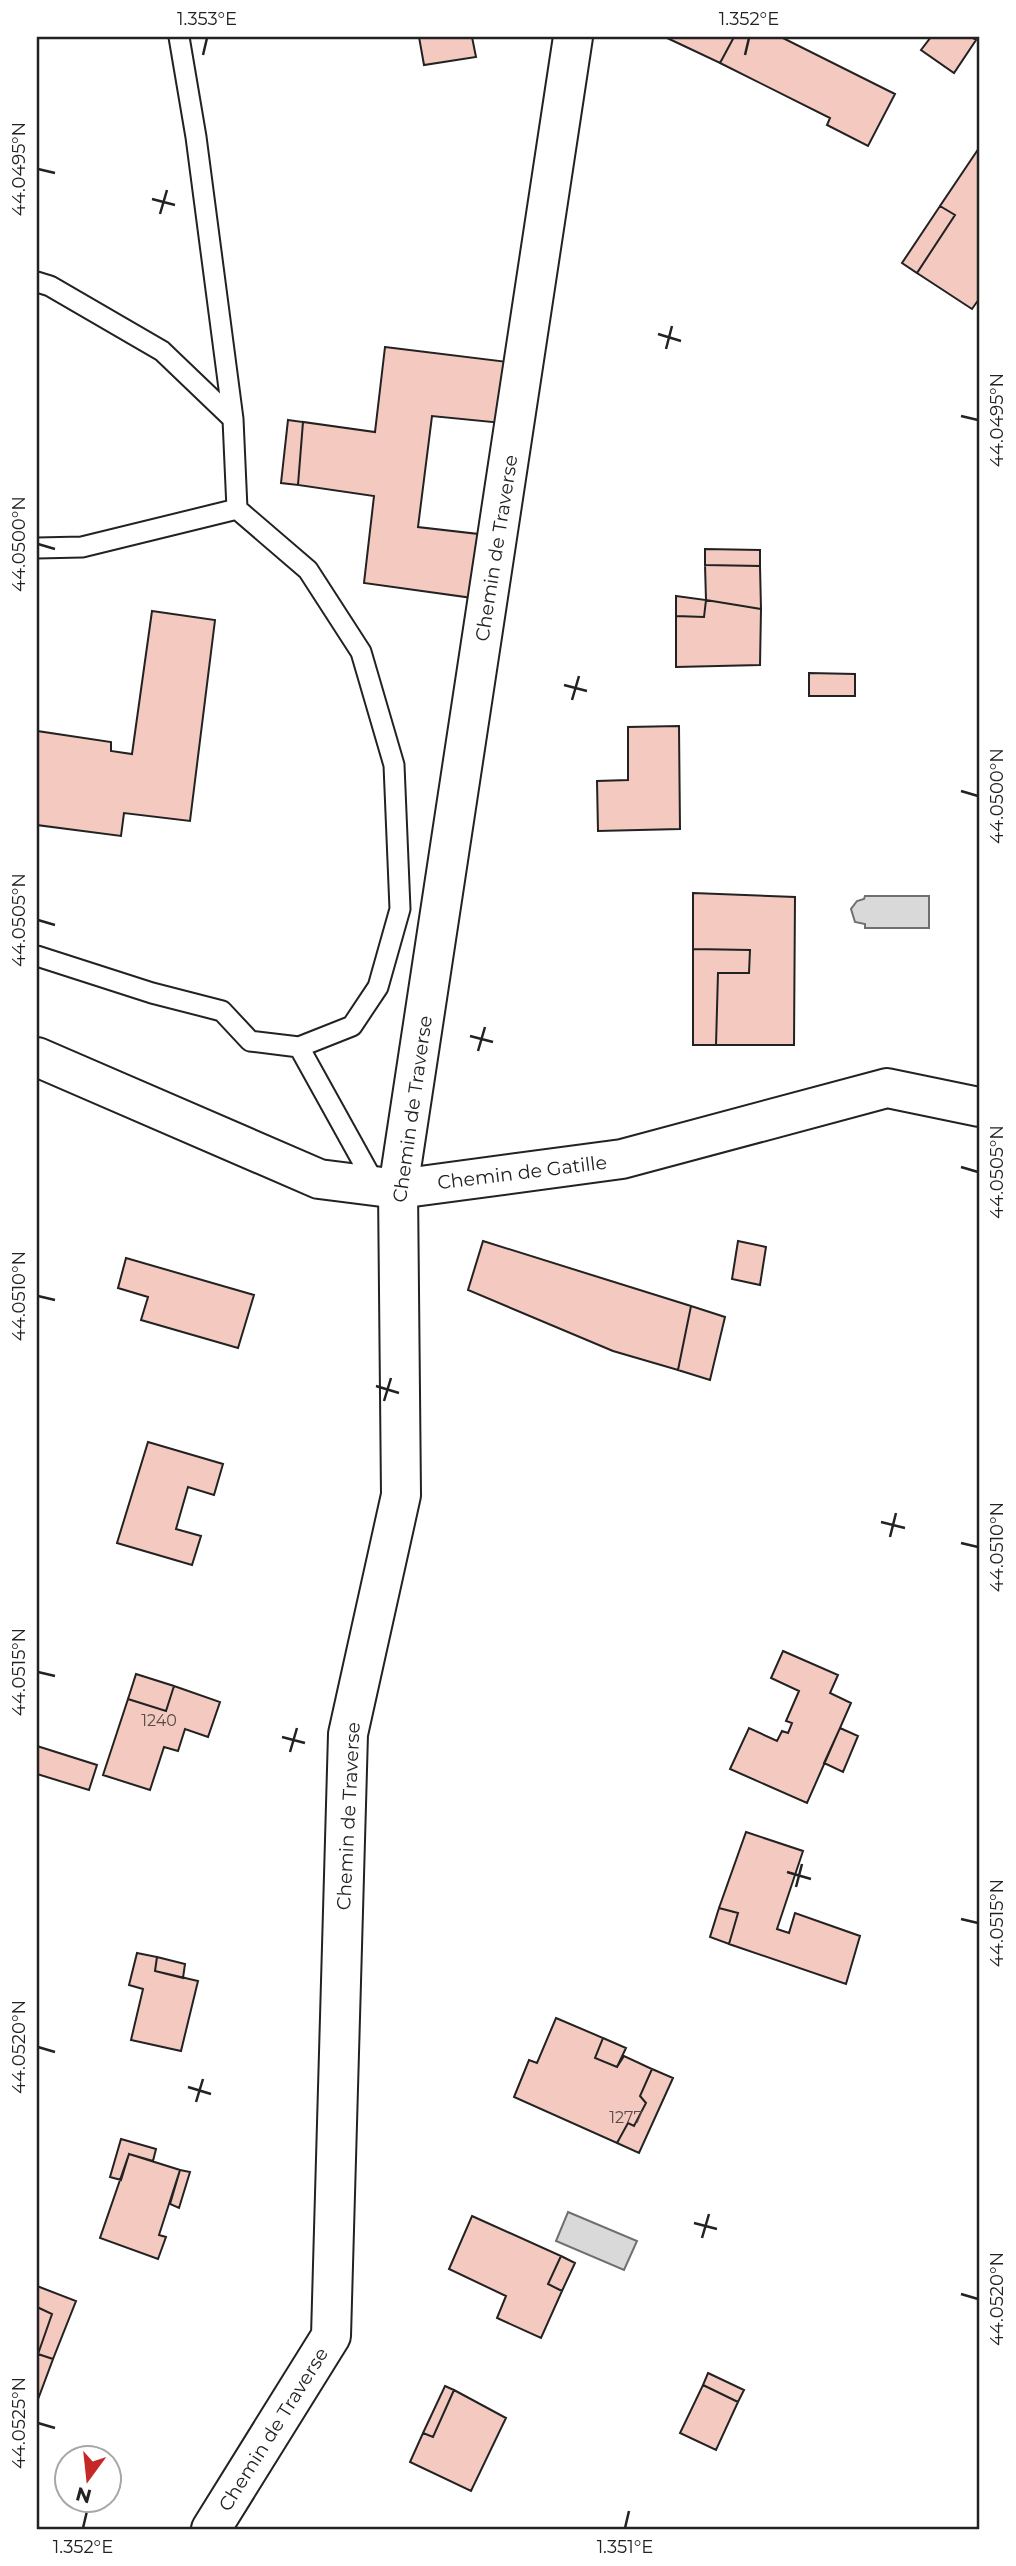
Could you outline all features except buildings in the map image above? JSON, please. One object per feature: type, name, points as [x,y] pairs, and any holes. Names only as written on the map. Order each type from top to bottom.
[{"type":"street","name":"Chemin de Traverse","points":[[211,2529],[331,2336],[348,1734],[401,1495],[387,1188],[573,37]]},
{"type":"street","name":"Chemin de Gatille","points":[[37,1057],[319,1179],[387,1188],[622,1159],[887,1088],[979,1107]]},
{"type":"lane","points":[[37,956],[152,993],[222,1011],[250,1041],[299,1047],[352,1026],[378,987],[400,909],[394,765],[361,652],[308,570],[237,509],[233,419],[196,137],[179,37]]},
{"type":"lane","points":[[37,282],[50,286],[162,351],[233,419]]},
{"type":"lane","points":[[37,548],[82,547],[237,509]]},
{"type":"lane","points":[[299,1047],[387,1188]]},
{"type":"shaded area","points":[[865,896],[929,896],[929,928],[865,928],[865,924],[855,922],[851,909]]},
{"type":"shaded area","points":[[568,2212],[637,2241],[624,2270],[556,2241]]}]
